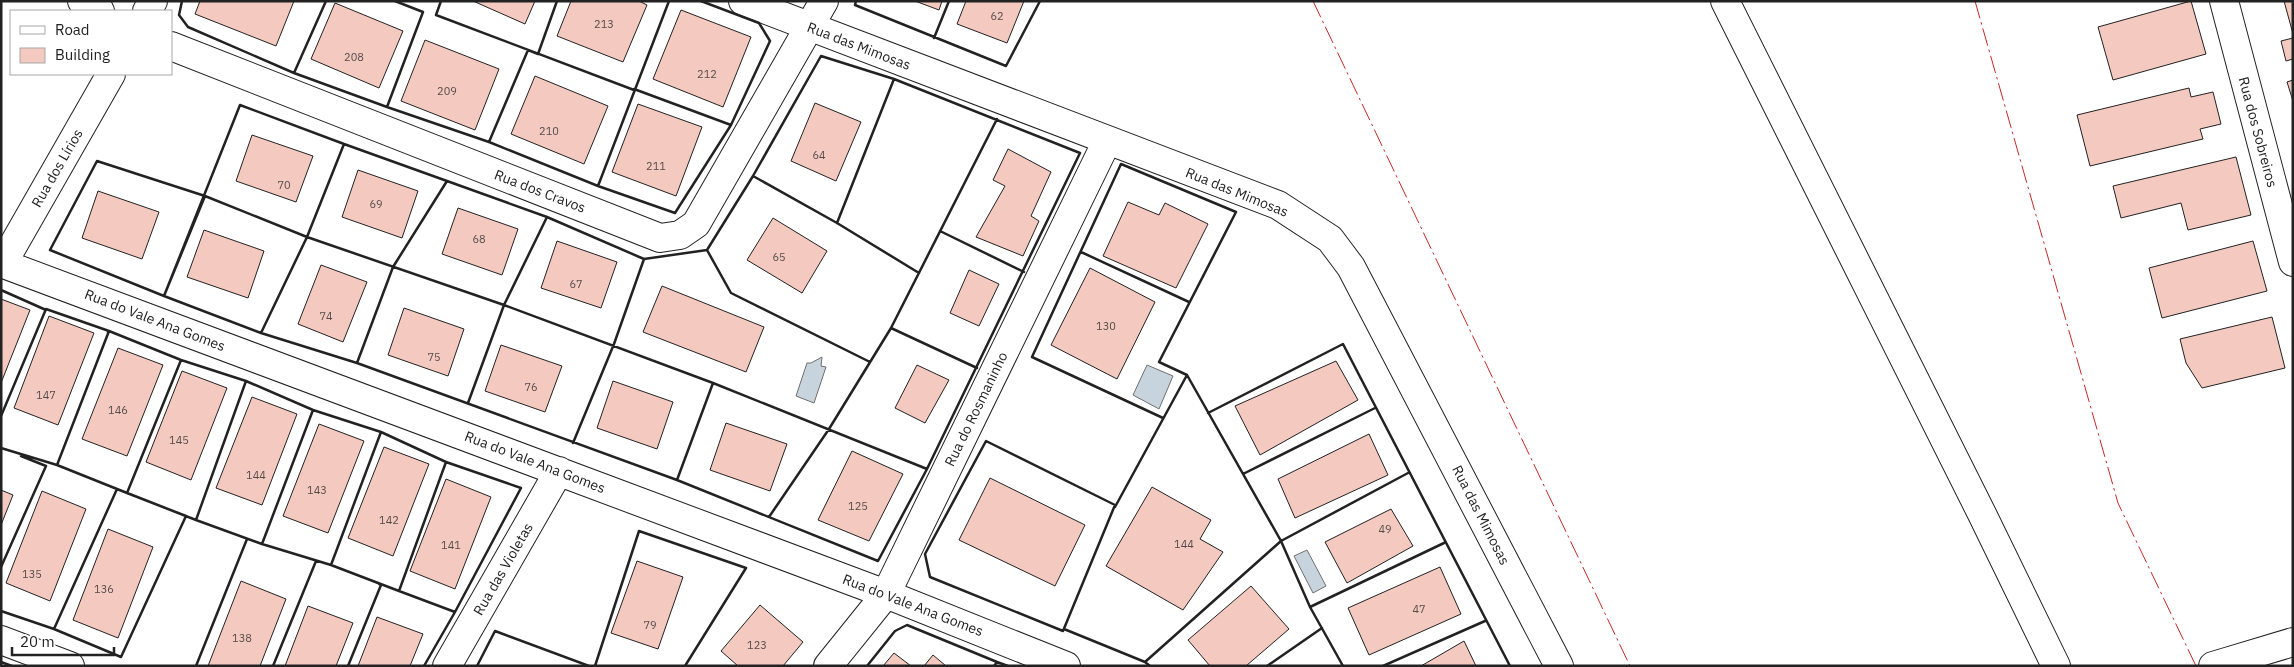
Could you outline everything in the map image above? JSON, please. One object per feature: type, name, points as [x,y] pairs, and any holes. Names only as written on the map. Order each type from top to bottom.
[{"type":"main road","points":[[82,1],[98,10]]},
{"type":"main road","name":"Rua das Mimosas","points":[[742,1],[1278,206],[1330,239],[1351,267],[1559,666]]},
{"type":"main road","name":"Rua dos Cravos","points":[[172,46],[660,238],[680,235],[696,224],[824,1]]},
{"type":"main road","points":[[1724,1],[1982,514],[2056,666]]},
{"type":"main road","name":"Rua dos Sobreiros","points":[[2224,1],[2293,262]]},
{"type":"main road","name":"Rua dos Lírios","points":[[2,263],[110,75]]},
{"type":"main road","name":"Rua do Rosmaninho","points":[[828,666],[886,594],[1107,141]]},
{"type":"main road","name":"Rua do Vale Ana Gomes","points":[[2,263],[886,594],[1066,666]]},
{"type":"main road","name":"Rua das Violetas","points":[[447,666],[559,472]]},
{"type":"main road","points":[[1,640],[70,666]]},
{"type":"main road","points":[[2212,666],[2293,642]]},
{"type":"shaded area","points":[[822,357],[821,366],[826,367],[814,403],[796,396],[807,363]]},
{"type":"shaded area","points":[[1147,365],[1173,376],[1159,409],[1133,395]]},
{"type":"shaded area","points":[[1307,550],[1326,586],[1313,593],[1294,556]]},
{"type":"building","points":[[200,1],[294,1],[276,46],[195,14]]},
{"type":"building","points":[[473,1],[535,1],[525,24]]},
{"type":"building","points":[[571,1],[639,1],[647,5],[623,62],[557,36]]},
{"type":"building","points":[[915,1],[942,1],[939,10]]},
{"type":"building","points":[[966,1],[1024,1],[1007,43],[957,24]]},
{"type":"building","points":[[2191,1],[2206,54],[2113,80],[2098,27]]},
{"type":"building","points":[[2284,1],[2293,1],[2293,34]]},
{"type":"building","points":[[335,3],[403,31],[379,88],[311,59]]},
{"type":"building","points":[[681,10],[751,37],[723,107],[653,79]]},
{"type":"building","points":[[2293,38],[2293,59],[2286,61],[2281,41]]},
{"type":"building","points":[[425,40],[499,69],[475,130],[401,101]]},
{"type":"building","points":[[535,76],[608,106],[584,164],[511,134]]},
{"type":"building","points":[[2293,80],[2293,101],[2287,82]]},
{"type":"building","points":[[2189,88],[2191,97],[2213,92],[2221,124],[2200,129],[2203,139],[2090,166],[2077,115]]},
{"type":"building","points":[[815,103],[861,122],[836,181],[791,161]]},
{"type":"building","points":[[638,104],[702,127],[676,196],[612,172]]},
{"type":"building","points":[[252,135],[313,156],[296,202],[236,181]]},
{"type":"building","points":[[1008,149],[1051,172],[1031,216],[1039,221],[1023,256],[976,237],[1005,186],[993,180]]},
{"type":"building","points":[[2236,157],[2251,215],[2188,230],[2181,203],[2121,218],[2113,186]]},
{"type":"building","points":[[358,170],[418,191],[402,238],[342,217]]},
{"type":"building","points":[[98,191],[159,212],[142,259],[82,238]]},
{"type":"building","points":[[1128,202],[1159,215],[1165,203],[1208,224],[1176,288],[1103,256]]},
{"type":"building","points":[[458,208],[518,229],[502,275],[442,254]]},
{"type":"building","points":[[773,218],[827,251],[802,293],[747,260]]},
{"type":"building","points":[[204,230],[264,251],[248,298],[187,277]]},
{"type":"building","points":[[557,241],[617,262],[601,308],[541,288]]},
{"type":"building","points":[[2253,241],[2267,291],[2162,318],[2149,268]]},
{"type":"building","points":[[321,265],[367,282],[343,342],[298,324]]},
{"type":"building","points":[[1090,268],[1155,302],[1117,379],[1051,345]]},
{"type":"building","points":[[969,270],[999,284],[979,326],[950,313]]},
{"type":"building","points":[[662,286],[764,327],[746,372],[643,332]]},
{"type":"building","points":[[1,299],[30,310],[1,383]]},
{"type":"building","points":[[404,308],[464,329],[448,376],[388,355]]},
{"type":"building","points":[[49,316],[94,333],[58,425],[14,408]]},
{"type":"building","points":[[2272,317],[2285,368],[2202,388],[2186,363],[2180,339]]},
{"type":"building","points":[[501,345],[562,366],[545,412],[485,391]]},
{"type":"building","points":[[118,348],[163,365],[127,456],[82,439]]},
{"type":"building","points":[[1336,361],[1358,400],[1260,455],[1235,406]]},
{"type":"building","points":[[917,365],[949,380],[925,423],[895,408]]},
{"type":"building","points":[[182,371],[227,388],[191,480],[146,462]]},
{"type":"building","points":[[613,381],[673,402],[657,449],[597,428]]},
{"type":"building","points":[[252,397],[297,414],[262,505],[216,488]]},
{"type":"building","points":[[726,423],[787,444],[770,491],[710,470]]},
{"type":"building","points":[[319,424],[364,441],[328,533],[283,516]]},
{"type":"building","points":[[1369,434],[1388,475],[1295,518],[1278,479]]},
{"type":"building","points":[[384,447],[429,464],[393,556],[348,538]]},
{"type":"building","points":[[852,451],[903,474],[869,541],[818,520]]},
{"type":"building","points":[[990,478],[1085,525],[1055,586],[959,540]]},
{"type":"building","points":[[446,479],[491,497],[455,589],[410,571]]},
{"type":"building","points":[[1152,487],[1211,520],[1200,539],[1223,552],[1183,610],[1106,566]]},
{"type":"building","points":[[1,490],[13,495],[1,525]]},
{"type":"building","points":[[42,491],[86,509],[50,601],[6,583]]},
{"type":"building","points":[[1391,509],[1413,546],[1347,583],[1325,542]]},
{"type":"building","points":[[108,529],[153,547],[118,638],[73,620]]},
{"type":"building","points":[[637,561],[683,577],[658,649],[611,633]]},
{"type":"building","points":[[1440,567],[1461,614],[1369,655],[1348,608]]},
{"type":"building","points":[[241,581],[286,599],[260,666],[208,666]]},
{"type":"building","points":[[1251,586],[1289,629],[1246,666],[1210,666],[1188,640]]},
{"type":"building","points":[[760,605],[803,642],[783,666],[738,666],[721,651]]},
{"type":"building","points":[[308,606],[353,623],[336,666],[285,666]]},
{"type":"building","points":[[377,617],[423,634],[410,666],[358,666]]},
{"type":"building","points":[[1464,641],[1476,666],[1421,666]]},
{"type":"building","points":[[894,653],[911,666],[883,666]]},
{"type":"building","points":[[933,655],[946,666],[924,666]]},
{"type":"wall","points":[[182,1],[179,15],[188,27],[294,73]]},
{"type":"wall","points":[[326,1],[294,73],[387,107],[423,12],[395,1]]},
{"type":"wall","points":[[441,1],[436,15],[634,90]]},
{"type":"wall","points":[[538,54],[557,1]]},
{"type":"wall","points":[[669,1],[598,186],[675,213],[731,125],[770,41],[759,23],[701,1]]},
{"type":"wall","points":[[856,1],[855,5],[1006,66],[1040,1]]},
{"type":"wall","points":[[934,38],[949,1]]},
{"type":"wall","points":[[538,54],[528,50],[489,142],[598,186],[599,183]]},
{"type":"wall","points":[[870,362],[731,293],[707,250],[753,176],[821,56],[894,79],[1080,153],[927,469]]},
{"type":"wall","points":[[837,223],[894,79]]},
{"type":"wall","points":[[634,89],[731,125]]},
{"type":"wall","points":[[205,196],[164,296],[261,333],[307,237],[344,144],[240,105],[164,296],[50,250],[97,161],[205,196],[307,237],[504,305],[713,383],[677,480]]},
{"type":"wall","points":[[387,107],[489,142]]},
{"type":"wall","points":[[769,517],[829,429],[891,328],[997,119]]},
{"type":"wall","points":[[261,333],[357,363],[393,267],[447,181],[344,144]]},
{"type":"wall","points":[[1163,418],[1032,357],[1121,164],[1236,212],[1159,362],[1187,375],[1281,541],[1310,607],[1343,666]]},
{"type":"wall","points":[[753,176],[837,223],[919,273]]},
{"type":"wall","points":[[447,181],[547,217],[546,219]]},
{"type":"wall","points":[[468,403],[504,305],[547,217],[644,259],[614,344],[573,443]]},
{"type":"wall","points":[[940,231],[1024,272]]},
{"type":"wall","points":[[644,259],[707,250]]},
{"type":"wall","points":[[1081,252],[1189,302]]},
{"type":"wall","points":[[1,290],[46,310]]},
{"type":"wall","points":[[1,416],[46,309],[108,332]]},
{"type":"wall","points":[[891,328],[977,368]]},
{"type":"wall","points":[[109,331],[181,360],[127,493],[57,465],[109,331]]},
{"type":"wall","points":[[1208,413],[1343,344],[1510,666]]},
{"type":"wall","points":[[181,360],[246,381],[196,520],[127,493],[181,360]]},
{"type":"wall","points":[[357,363],[677,480],[878,561],[927,469],[713,383]]},
{"type":"wall","points":[[1115,507],[1187,375]]},
{"type":"wall","points":[[246,381],[313,410],[262,544],[196,520],[246,381]]},
{"type":"wall","points":[[1243,474],[1375,408]]},
{"type":"wall","points":[[313,410],[381,432],[331,565],[262,544],[313,410]]},
{"type":"wall","points":[[381,432],[446,462],[399,591],[331,565],[381,432]]},
{"type":"wall","points":[[986,441],[1115,505],[1063,631],[930,577],[925,554],[986,441]]},
{"type":"wall","points":[[1,448],[57,465],[58,463]]},
{"type":"wall","points":[[1,567],[46,466],[21,456]]},
{"type":"wall","points":[[446,462],[521,488],[455,612],[399,591],[446,462]]},
{"type":"wall","points":[[1150,666],[1145,662],[1281,541],[1408,473]]},
{"type":"wall","points":[[117,489],[186,516],[121,657],[54,629],[117,489]]},
{"type":"wall","points":[[595,666],[639,531],[746,568],[685,666]]},
{"type":"wall","points":[[196,666],[247,539]]},
{"type":"wall","points":[[1310,607],[1444,543]]},
{"type":"wall","points":[[273,666],[316,561]]},
{"type":"wall","points":[[348,666],[381,585],[379,584]]},
{"type":"wall","points":[[1,611],[54,629]]},
{"type":"wall","points":[[424,666],[455,612]]},
{"type":"wall","points":[[1383,666],[1485,621]]},
{"type":"wall","points":[[867,666],[895,631],[907,625],[997,662],[994,666]]},
{"type":"wall","points":[[1267,666],[1322,628]]},
{"type":"wall","points":[[1064,629],[1145,662]]},
{"type":"wall","points":[[477,666],[495,631],[589,666]]},
{"type":"wall","points":[[1,662],[12,666]]},
{"type":"wall","points":[[997,662],[1008,666]]},
{"type":"power","points":[[1313,1],[1630,666]]},
{"type":"power","points":[[1975,1],[2118,503],[2196,666]]}]
